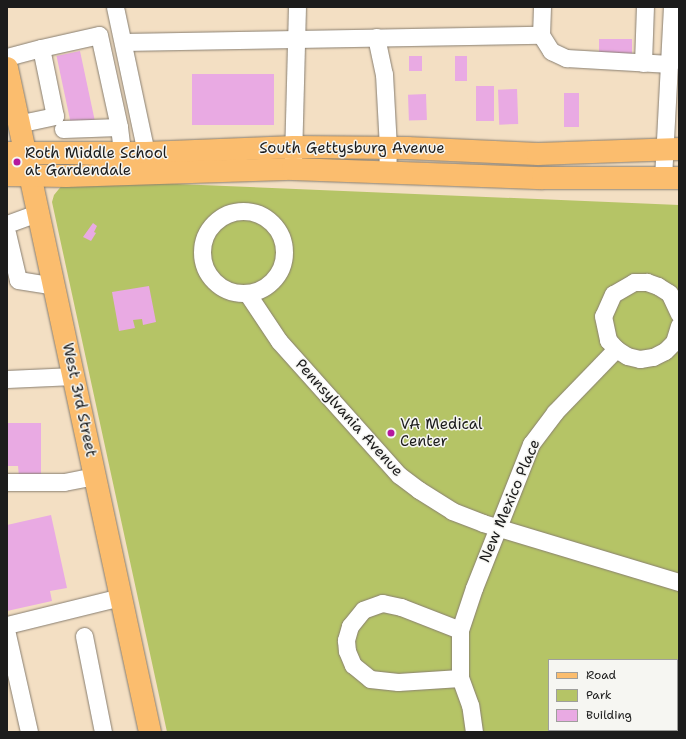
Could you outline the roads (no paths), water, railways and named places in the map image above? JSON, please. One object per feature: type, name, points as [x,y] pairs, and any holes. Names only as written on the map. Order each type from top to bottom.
[{"type":"main road","name":"West 3rd Street","points":[[7,68],[18,124],[16,153],[28,174],[38,213],[150,732]]},
{"type":"main road","name":"South Gettysburg Avenue","points":[[16,153],[146,152],[294,147],[388,148],[538,154],[672,149]]},
{"type":"main road","name":"South Gettysburg Avenue","points":[[7,175],[28,174],[66,176],[293,169],[387,171],[543,178],[671,178]]},
{"type":"street","points":[[115,7],[146,152]]},
{"type":"street","points":[[293,169],[297,7]]},
{"type":"street","points":[[542,7],[541,35],[551,51],[566,58],[670,64]]},
{"type":"street","points":[[643,63],[645,7]]},
{"type":"street","points":[[671,178],[672,149],[670,64],[672,7]]},
{"type":"street","points":[[7,56],[99,35],[119,127],[122,152]]},
{"type":"street","points":[[122,42],[541,35]]},
{"type":"street","points":[[376,38],[384,74],[388,148],[387,171]]},
{"type":"street","points":[[41,48],[59,123],[63,152]]},
{"type":"street","points":[[18,124],[59,123],[119,127]]},
{"type":"street","points":[[243,210],[257,213],[269,220],[278,230],[283,243],[284,257],[280,270],[272,281],[260,289],[247,293],[235,292],[213,281],[205,269],[202,256],[203,242],[208,229],[217,219],[229,212],[243,210]]},
{"type":"street","points":[[7,224],[38,213]]},
{"type":"street","points":[[7,234],[13,281],[54,286]]},
{"type":"street","points":[[679,314],[669,293],[658,286],[640,282],[623,287],[613,294],[603,316],[606,334],[616,349],[627,356],[640,359],[653,357],[664,351],[674,342],[679,326]]},
{"type":"street","name":"Pennsylvania Avenue","points":[[247,293],[279,341],[399,475],[452,511],[498,528],[679,582]]},
{"type":"street","name":"New Mexico Place","points":[[474,732],[470,705],[460,678],[460,630],[474,588],[531,444],[555,412],[616,349]]},
{"type":"street","points":[[7,379],[74,376]]},
{"type":"street","points":[[7,482],[64,482],[95,476]]},
{"type":"street","points":[[7,625],[121,596]]},
{"type":"street","points":[[460,630],[401,607],[382,603],[363,610],[350,626],[346,640],[347,651],[353,665],[370,679],[398,682],[460,678]]},
{"type":"street","points":[[7,634],[29,732]]},
{"type":"street","points":[[84,636],[103,732]]},
{"type":"place","name":"Roth Middle School at Gardendale","points":[[17,162]]},
{"type":"place","name":"VA Medical Center","points":[[391,433]]}]
